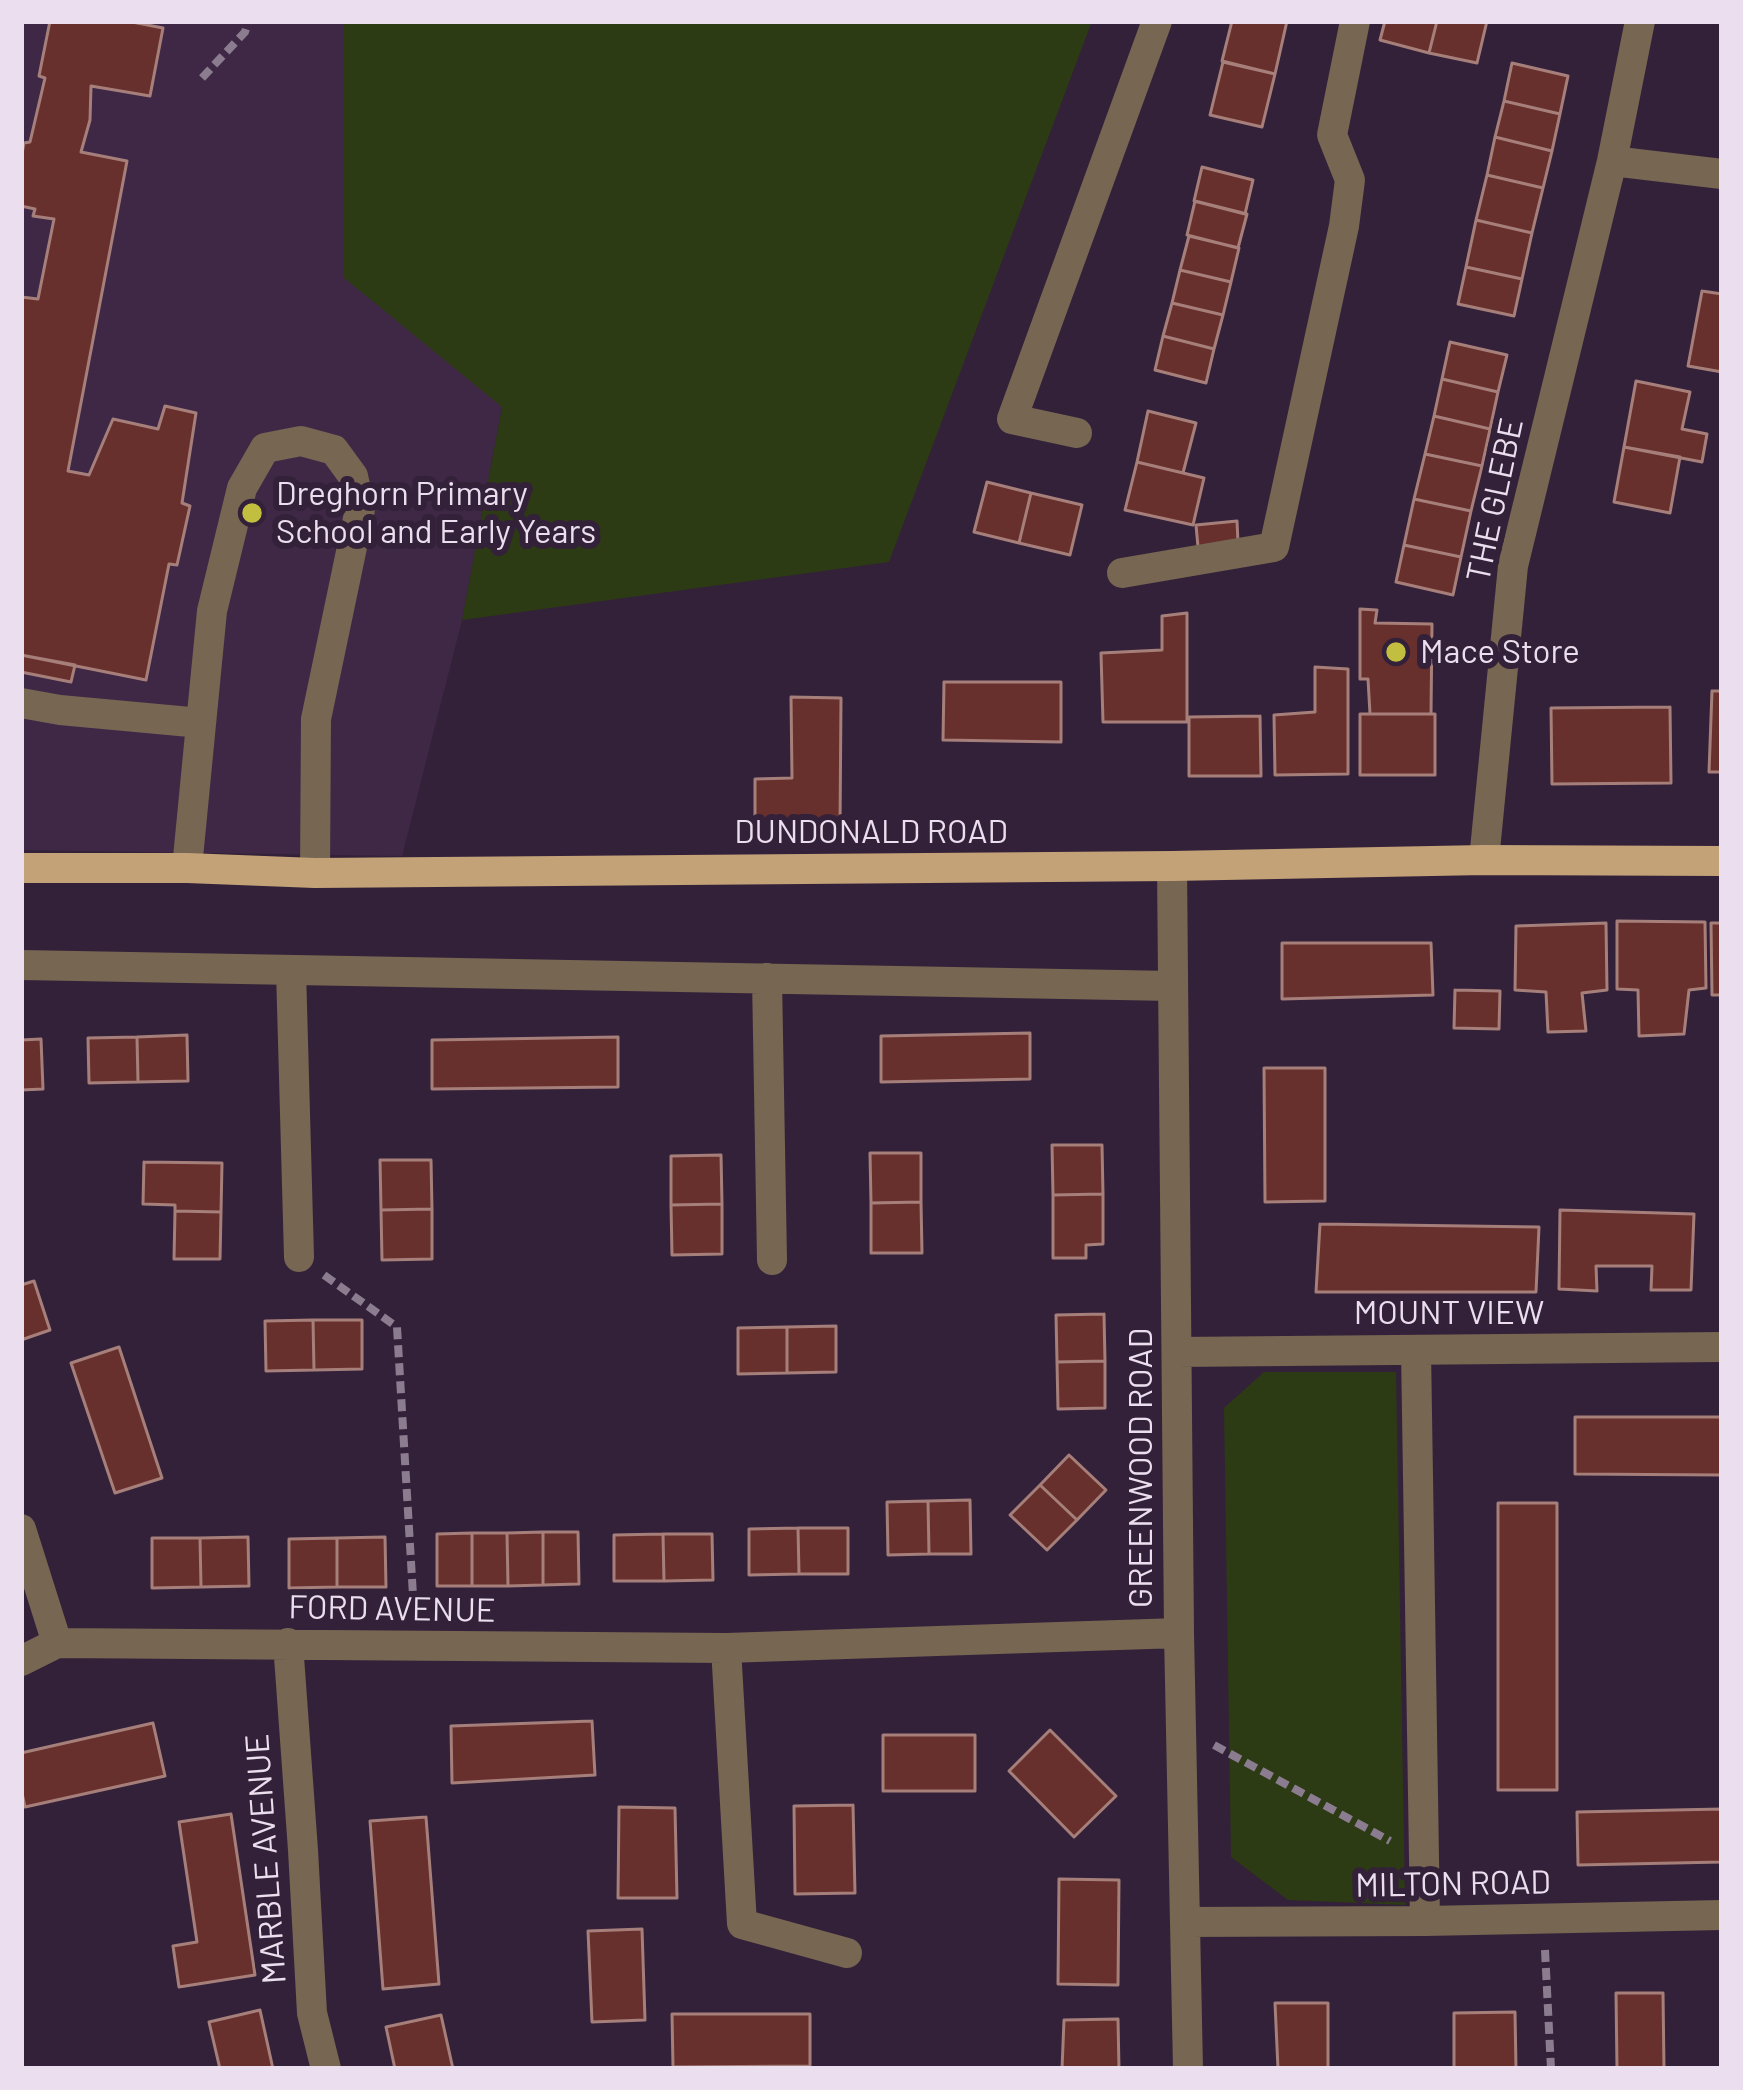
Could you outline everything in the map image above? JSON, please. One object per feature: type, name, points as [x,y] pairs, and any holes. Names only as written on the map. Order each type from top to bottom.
[{"type":"main road","name":"DUNDONALD ROAD","points":[[21,868],[315,873],[1722,861]]},
{"type":"street","points":[[1077,433],[1012,419],[1156,21]]},
{"type":"street","points":[[1122,573],[1274,547],[1344,226],[1350,180],[1333,134],[1355,21]]},
{"type":"street","name":"THE GLEBE","points":[[1484,860],[1513,566],[1612,161],[1640,21]]},
{"type":"street","points":[[1612,161],[1722,174]]},
{"type":"street","points":[[187,868],[212,611],[242,488],[265,448],[301,442],[334,450],[352,476],[359,509],[316,719],[315,873]]},
{"type":"street","points":[[21,703],[201,723]]},
{"type":"street","name":"GREENWOOD ROAD","points":[[1172,866],[1188,2069]]},
{"type":"street","points":[[21,965],[1173,986]]},
{"type":"street","points":[[291,970],[299,1257]]},
{"type":"street","points":[[767,979],[772,1260]]},
{"type":"street","name":"MOUNT VIEW","points":[[1177,1352],[1722,1347]]},
{"type":"street","points":[[1416,1350],[1425,1921]]},
{"type":"street","points":[[21,1529],[56,1643]]},
{"type":"street","name":"FORD AVENUE","points":[[21,1661],[56,1643],[726,1648],[1179,1634]]},
{"type":"street","name":"MARBLE AVENUE","points":[[288,1643],[312,2013],[326,2069]]},
{"type":"street","points":[[726,1648],[742,1924],[847,1953]]},
{"type":"street","name":"MILTON ROAD","points":[[1185,1922],[1722,1915]]},
{"type":"path","points":[[202,78],[245,32],[248,21]]},
{"type":"path","points":[[299,1257],[397,1327],[416,1645]]},
{"type":"path","points":[[1181,1727],[1424,1859]]},
{"type":"path","points":[[1544,1918],[1551,2069]]},
{"type":"shaded area","name":"Dreghorn Primary School and Early Years","points":[[21,21],[343,21],[343,277],[502,406],[462,620],[402,856],[21,850]]},
{"type":"green space","points":[[343,21],[1092,21],[889,562],[462,620],[502,407],[343,277]]},
{"type":"green space","points":[[1264,1372],[1396,1372],[1405,1905],[1288,1900],[1231,1857],[1224,1408]]},
{"type":"building","points":[[50,21],[127,21],[163,28],[150,96],[91,86],[90,120],[81,152],[127,161],[68,471],[89,475],[113,419],[158,429],[165,406],[196,413],[182,503],[190,506],[177,565],[169,564],[146,680],[21,655],[21,297],[38,299],[54,219],[33,216],[35,209],[21,206],[21,159],[24,143],[30,142],[45,78],[39,76]]},
{"type":"building","points":[[1232,21],[1287,21],[1275,74],[1222,61]]},
{"type":"building","points":[[1385,21],[1437,21],[1429,53],[1380,40]]},
{"type":"building","points":[[1437,21],[1487,21],[1477,63],[1429,53]]},
{"type":"building","points":[[1223,62],[1275,74],[1262,127],[1210,115]]},
{"type":"building","points":[[1512,63],[1568,76],[1560,114],[1504,101]]},
{"type":"building","points":[[1504,101],[1560,114],[1552,151],[1495,137]]},
{"type":"building","points":[[1495,137],[1552,151],[1543,188],[1487,175]]},
{"type":"building","points":[[1202,167],[1253,180],[1245,214],[1194,201]]},
{"type":"building","points":[[1487,175],[1543,188],[1532,233],[1476,220]]},
{"type":"building","points":[[1195,201],[1247,214],[1238,248],[1187,235]]},
{"type":"building","points":[[1476,220],[1532,233],[1522,279],[1466,267]]},
{"type":"building","points":[[1189,236],[1239,248],[1231,282],[1180,270]]},
{"type":"building","points":[[1466,267],[1522,279],[1514,316],[1458,304]]},
{"type":"building","points":[[1180,270],[1231,282],[1223,315],[1172,303]]},
{"type":"building","points":[[1702,291],[1722,294],[1722,372],[1688,366]]},
{"type":"building","points":[[1172,303],[1223,315],[1214,349],[1163,336]]},
{"type":"building","points":[[1163,336],[1214,349],[1206,383],[1155,370]]},
{"type":"building","points":[[1450,342],[1507,355],[1498,392],[1442,379]]},
{"type":"building","points":[[1442,379],[1498,392],[1490,429],[1434,416]]},
{"type":"building","points":[[1636,381],[1690,392],[1682,429],[1707,434],[1702,462],[1624,447]]},
{"type":"building","points":[[1148,411],[1196,423],[1183,473],[1137,462]]},
{"type":"building","points":[[1434,416],[1490,429],[1482,466],[1425,454]]},
{"type":"building","points":[[1624,447],[1680,457],[1670,513],[1614,502]]},
{"type":"building","points":[[1425,454],[1482,466],[1471,511],[1414,499]]},
{"type":"building","points":[[1137,462],[1204,478],[1193,525],[1125,510]]},
{"type":"building","points":[[987,482],[1031,493],[1019,543],[974,532]]},
{"type":"building","points":[[1031,493],[1082,505],[1070,555],[1019,543]]},
{"type":"building","points":[[1414,499],[1471,511],[1461,557],[1404,545]]},
{"type":"building","points":[[1237,521],[1238,543],[1198,547],[1196,525]]},
{"type":"building","points":[[1404,545],[1461,557],[1453,595],[1396,582]]},
{"type":"building","name":"Mace Store","points":[[1360,609],[1377,610],[1375,623],[1432,624],[1431,714],[1370,714],[1368,679],[1360,679]]},
{"type":"building","points":[[1187,613],[1187,722],[1103,722],[1101,653],[1162,650],[1162,616]]},
{"type":"building","points":[[21,655],[75,665],[71,682],[21,672]]},
{"type":"building","points":[[1315,667],[1348,669],[1348,774],[1275,775],[1274,715],[1315,712]]},
{"type":"building","points":[[944,682],[1061,682],[1061,742],[943,740]]},
{"type":"building","points":[[1712,691],[1722,691],[1722,772],[1709,772]]},
{"type":"building","points":[[791,697],[841,698],[840,828],[755,828],[755,779],[792,778]]},
{"type":"building","points":[[1670,707],[1671,783],[1552,784],[1551,708]]},
{"type":"building","points":[[1360,714],[1435,714],[1435,775],[1360,775]]},
{"type":"building","points":[[1260,716],[1261,776],[1189,776],[1189,717]]},
{"type":"building","points":[[1617,921],[1705,922],[1706,988],[1689,990],[1684,1034],[1639,1036],[1638,990],[1617,989]]},
{"type":"building","points":[[1606,923],[1607,990],[1582,993],[1586,1031],[1548,1032],[1546,992],[1515,990],[1516,926]]},
{"type":"building","points":[[1711,923],[1722,923],[1722,995],[1712,995]]},
{"type":"building","points":[[1282,943],[1431,943],[1433,995],[1282,999]]},
{"type":"building","points":[[1455,990],[1500,991],[1499,1029],[1454,1028]]},
{"type":"building","points":[[1030,1033],[1030,1079],[881,1082],[881,1036]]},
{"type":"building","points":[[187,1035],[188,1081],[138,1082],[137,1037]]},
{"type":"building","points":[[137,1037],[138,1082],[89,1083],[88,1038]]},
{"type":"building","points":[[618,1037],[618,1087],[432,1089],[432,1040]]},
{"type":"building","points":[[41,1039],[43,1089],[21,1090],[21,1040]]},
{"type":"building","points":[[1264,1068],[1325,1068],[1325,1201],[1265,1202]]},
{"type":"building","points":[[1052,1145],[1102,1145],[1103,1194],[1053,1195]]},
{"type":"building","points":[[870,1153],[921,1153],[921,1202],[871,1203]]},
{"type":"building","points":[[721,1155],[722,1204],[671,1205],[671,1156]]},
{"type":"building","points":[[380,1160],[431,1160],[432,1209],[381,1210]]},
{"type":"building","points":[[144,1162],[222,1163],[221,1212],[175,1211],[175,1205],[143,1204]]},
{"type":"building","points":[[1103,1194],[1103,1244],[1086,1245],[1086,1258],[1053,1258],[1053,1195]]},
{"type":"building","points":[[921,1202],[922,1253],[871,1253],[871,1203]]},
{"type":"building","points":[[722,1204],[722,1254],[672,1255],[671,1205]]},
{"type":"building","points":[[432,1209],[432,1259],[382,1260],[381,1210]]},
{"type":"building","points":[[1560,1210],[1694,1214],[1691,1290],[1651,1290],[1652,1266],[1596,1266],[1597,1291],[1559,1289]]},
{"type":"building","points":[[175,1211],[221,1212],[220,1259],[174,1259]]},
{"type":"building","points":[[1320,1224],[1539,1227],[1536,1292],[1316,1292]]},
{"type":"building","points":[[34,1281],[50,1330],[21,1340],[21,1285]]},
{"type":"building","points":[[1104,1314],[1105,1361],[1057,1362],[1056,1315]]},
{"type":"building","points":[[313,1320],[314,1370],[266,1371],[265,1321]]},
{"type":"building","points":[[313,1320],[362,1320],[362,1369],[314,1370]]},
{"type":"building","points":[[836,1326],[836,1372],[787,1373],[787,1327]]},
{"type":"building","points":[[787,1327],[787,1373],[738,1374],[738,1328]]},
{"type":"building","points":[[119,1347],[162,1478],[115,1493],[71,1363]]},
{"type":"building","points":[[1105,1361],[1105,1408],[1058,1409],[1057,1362]]},
{"type":"building","points":[[1575,1417],[1722,1417],[1722,1475],[1575,1474]]},
{"type":"building","points":[[1069,1455],[1106,1490],[1077,1520],[1040,1485]]},
{"type":"building","points":[[1040,1485],[1077,1520],[1047,1550],[1010,1515]]},
{"type":"building","points":[[970,1500],[971,1554],[929,1554],[928,1501]]},
{"type":"building","points":[[928,1501],[929,1554],[888,1555],[887,1502]]},
{"type":"building","points":[[1498,1503],[1557,1503],[1557,1790],[1498,1790]]},
{"type":"building","points":[[798,1528],[848,1528],[848,1574],[799,1574]]},
{"type":"building","points":[[798,1528],[799,1574],[749,1575],[749,1529]]},
{"type":"building","points":[[543,1532],[578,1532],[579,1584],[543,1585]]},
{"type":"building","points":[[543,1532],[543,1585],[508,1586],[507,1533]]},
{"type":"building","points":[[472,1533],[507,1533],[508,1586],[472,1586]]},
{"type":"building","points":[[472,1533],[472,1586],[437,1586],[437,1534]]},
{"type":"building","points":[[663,1534],[712,1534],[713,1580],[664,1581]]},
{"type":"building","points":[[663,1534],[664,1581],[614,1581],[614,1535]]},
{"type":"building","points":[[248,1537],[249,1586],[201,1587],[200,1538]]},
{"type":"building","points":[[385,1537],[386,1587],[337,1587],[337,1538]]},
{"type":"building","points":[[152,1538],[200,1538],[201,1587],[152,1588]]},
{"type":"building","points":[[337,1538],[337,1587],[289,1588],[289,1539]]},
{"type":"building","points":[[592,1721],[595,1775],[452,1783],[451,1726]]},
{"type":"building","points":[[153,1723],[165,1776],[25,1807],[21,1753]]},
{"type":"building","points":[[1050,1730],[1116,1796],[1074,1837],[1009,1771]]},
{"type":"building","points":[[883,1735],[975,1735],[975,1791],[883,1791]]},
{"type":"building","points":[[853,1805],[855,1893],[795,1894],[794,1806]]},
{"type":"building","points":[[619,1807],[675,1808],[677,1898],[618,1898]]},
{"type":"building","points":[[1722,1809],[1722,1862],[1578,1865],[1577,1812]]},
{"type":"building","points":[[231,1814],[255,1975],[179,1987],[173,1946],[197,1942],[179,1822]]},
{"type":"building","points":[[426,1817],[439,1984],[383,1989],[370,1821]]},
{"type":"building","points":[[1059,1879],[1119,1880],[1118,1985],[1058,1984]]},
{"type":"building","points":[[642,1929],[645,2020],[592,2022],[588,1931]]},
{"type":"building","points":[[1616,1993],[1663,1993],[1664,2069],[1617,2069]]},
{"type":"building","points":[[1275,2003],[1328,2003],[1328,2069],[1278,2069]]},
{"type":"building","points":[[260,2010],[273,2069],[220,2069],[209,2022]]},
{"type":"building","points":[[1515,2012],[1516,2069],[1454,2069],[1454,2013]]},
{"type":"building","points":[[672,2014],[810,2014],[810,2066],[673,2067]]},
{"type":"building","points":[[441,2015],[453,2069],[395,2069],[386,2027]]},
{"type":"building","points":[[1118,2019],[1119,2069],[1062,2069],[1064,2020]]},
{"type":"place","name":"Dreghorn Primary School and Early Years","points":[[252,513]]},
{"type":"place","name":"Mace Store","points":[[1396,652]]}]
